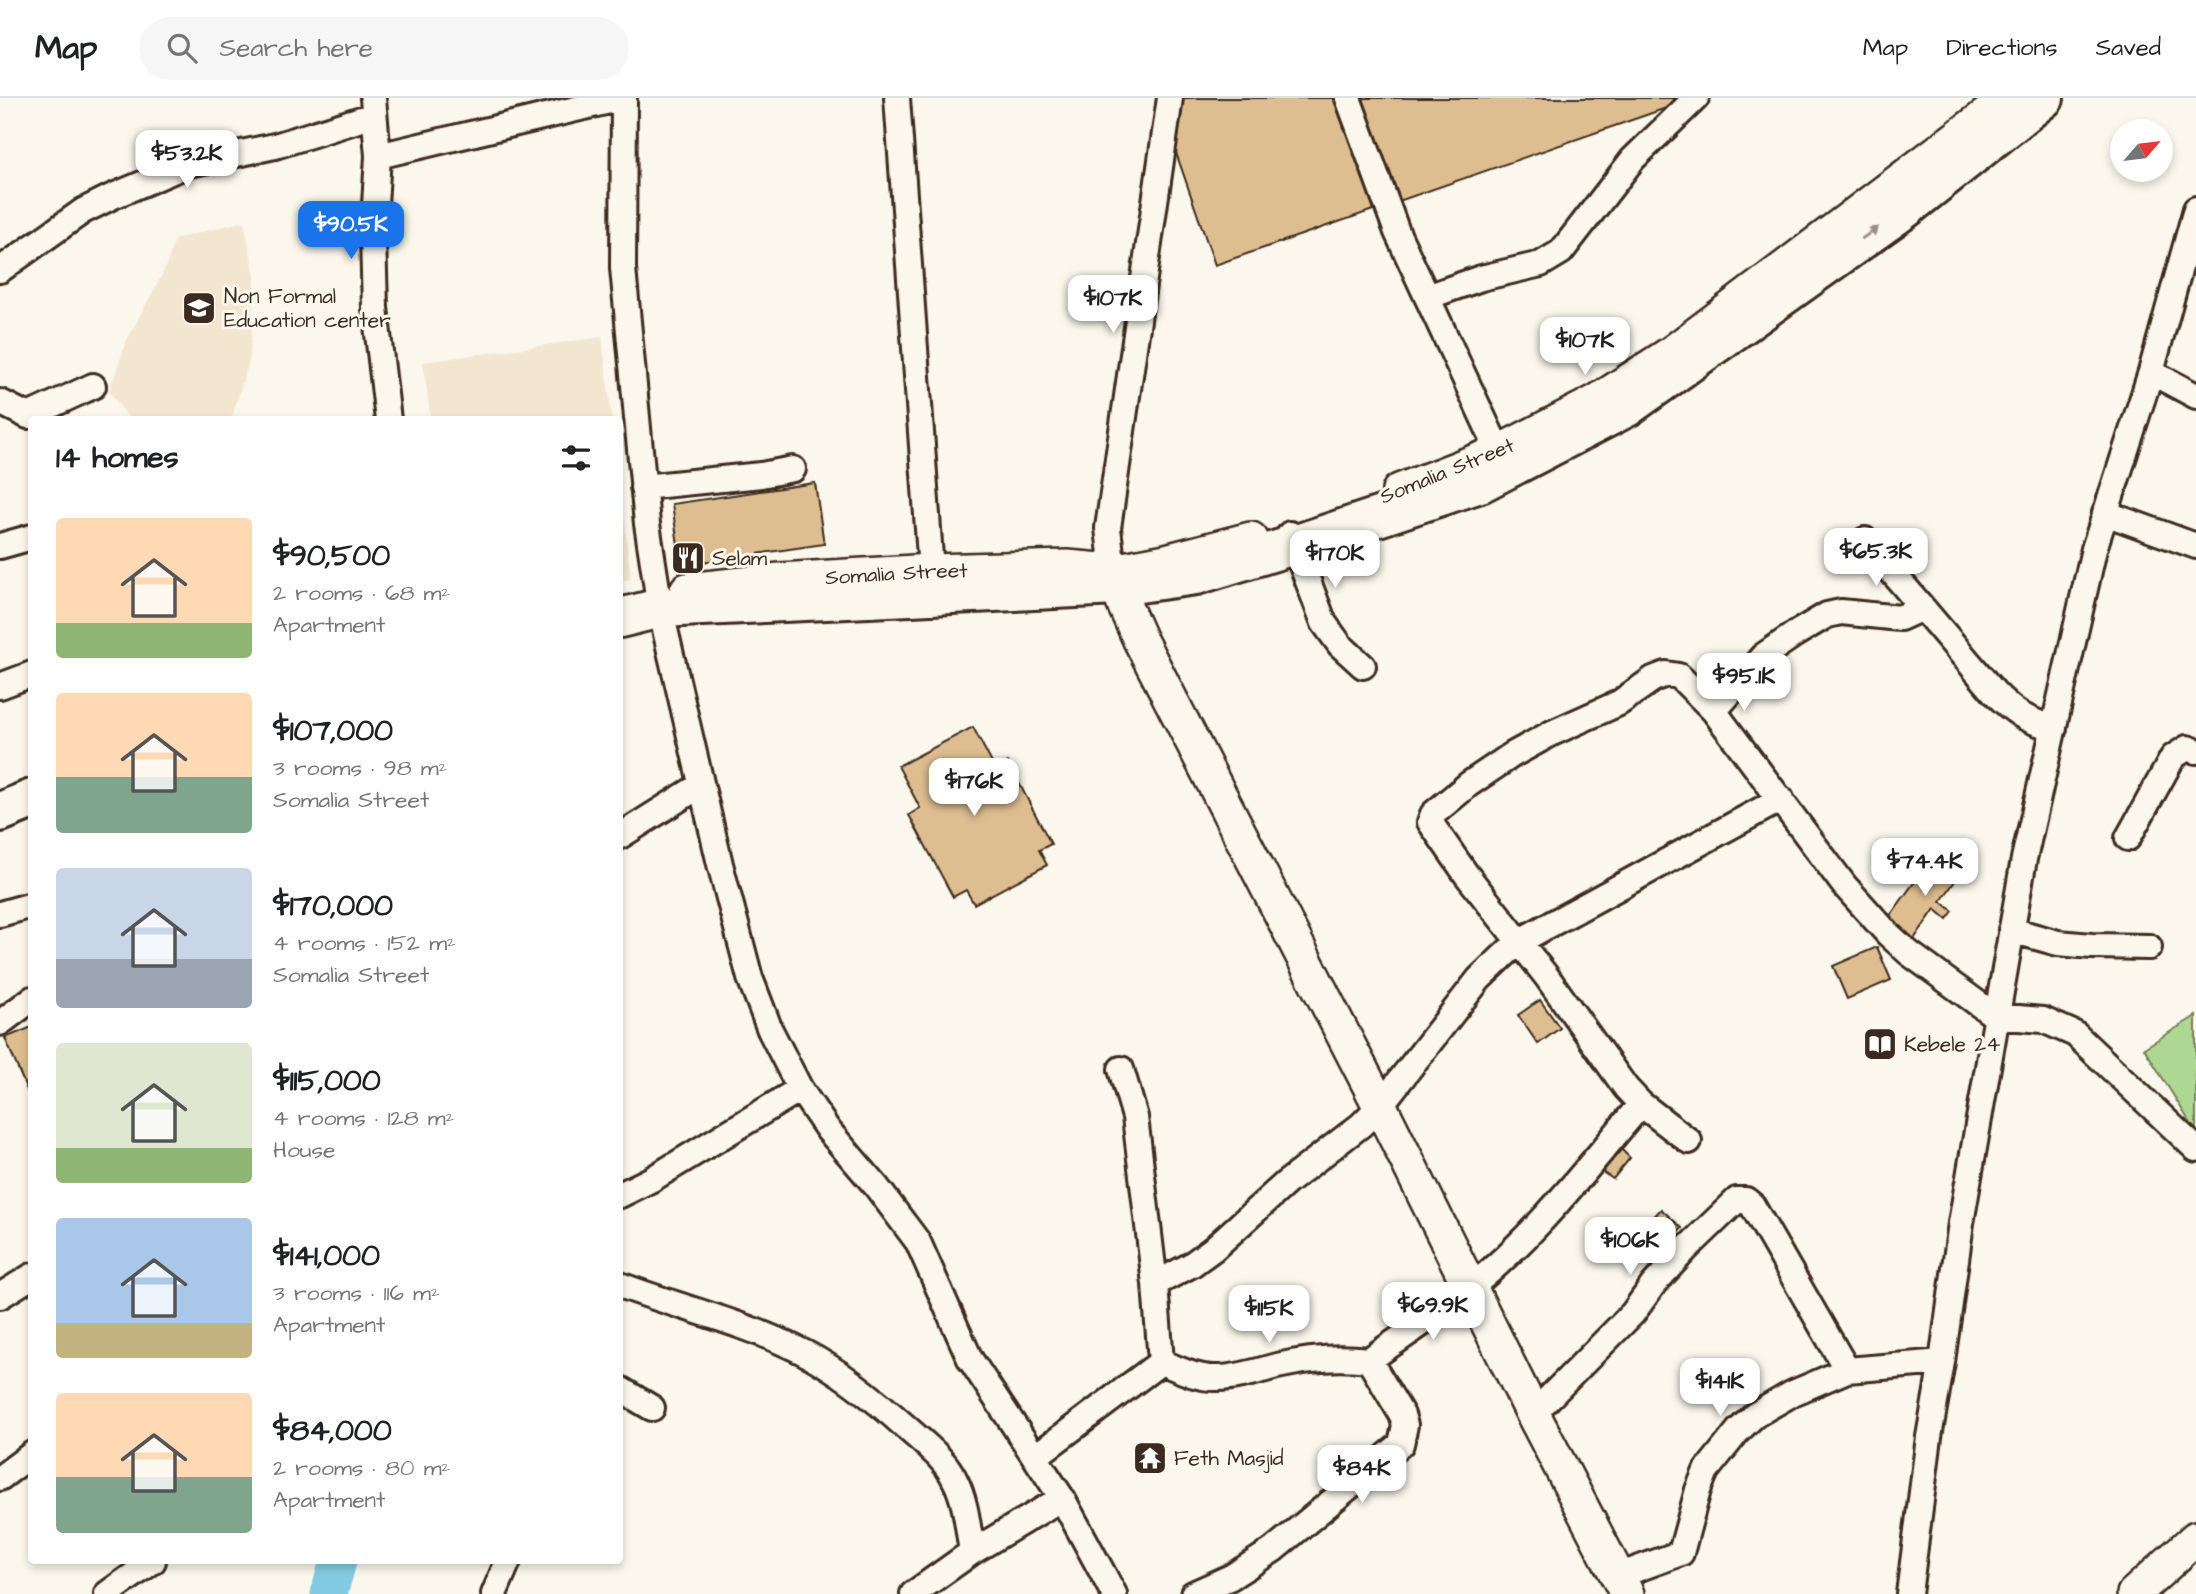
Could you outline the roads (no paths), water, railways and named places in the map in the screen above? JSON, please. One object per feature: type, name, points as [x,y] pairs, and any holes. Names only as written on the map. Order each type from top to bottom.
[{"type":"main road","name":"Somalia Street","points":[[1290,537],[1499,452],[1596,402],[1673,352],[2009,98]]},
{"type":"main road","points":[[623,617],[659,601],[1196,575],[1290,537],[1480,483],[1627,407],[1906,208],[2044,98]]},
{"type":"main road","name":"Somalia Street","points":[[623,602],[659,601],[780,580],[931,571],[1067,567],[1116,578]]},
{"type":"main road","points":[[1116,578],[1140,640],[1622,1585]]},
{"type":"main road","points":[[0,797],[28,786]]},
{"type":"main road","points":[[0,812],[28,801]]},
{"type":"main road","points":[[2134,1594],[2196,1538]]},
{"type":"street","points":[[378,156],[623,98],[623,268],[643,487],[659,601],[701,785],[750,978],[770,1030],[800,1089],[828,1130],[913,1235],[966,1351],[1062,1498],[1114,1594]]},
{"type":"street","points":[[897,98],[931,571]]},
{"type":"street","points":[[1116,578],[1108,528],[1170,98]]},
{"type":"street","points":[[1348,98],[1397,232],[1499,452]]},
{"type":"street","points":[[1427,297],[1480,278],[1541,264],[1561,252],[1633,159],[1696,98]]},
{"type":"street","points":[[0,270],[83,211],[111,197],[189,164],[275,146],[374,107],[378,156],[373,237],[374,308],[388,416]]},
{"type":"street","points":[[1909,1594],[1961,1223],[2011,930],[2080,605],[2105,513],[2151,372],[2196,209]]},
{"type":"street","points":[[2151,372],[2196,396]]},
{"type":"street","points":[[0,402],[28,416],[93,386]]},
{"type":"street","points":[[643,487],[793,470]]},
{"type":"street","points":[[2105,513],[2196,547]]},
{"type":"street","points":[[1290,537],[1317,608],[1330,633],[1363,666]]},
{"type":"street","points":[[0,546],[28,538]]},
{"type":"street","points":[[1865,540],[2007,706],[2031,722],[2054,728]]},
{"type":"street","points":[[1714,711],[1763,656],[1827,615],[1841,612],[1900,618],[1923,608]]},
{"type":"street","points":[[1689,1140],[1641,1104],[1605,1061],[1548,977],[1517,942],[1431,825],[1431,816],[1469,784],[1512,755],[1552,733],[1619,703],[1659,676],[1672,674],[1679,676],[1695,690],[1714,711],[1844,885],[1888,934],[1909,953],[1995,1016],[2043,1020],[2075,1034],[2196,1149]]},
{"type":"street","points":[[0,686],[28,676]]},
{"type":"street","points":[[2128,838],[2172,757],[2186,748],[2196,751]]},
{"type":"street","points":[[623,834],[701,785]]},
{"type":"street","points":[[1155,1284],[1191,1265],[1213,1249],[1286,1183],[1361,1125],[1380,1106],[1472,988],[1517,942],[1781,799]]},
{"type":"street","points":[[0,914],[28,906]]},
{"type":"street","points":[[2011,930],[2058,943],[2092,947],[2149,947]]},
{"type":"street","points":[[0,1023],[28,1002]]},
{"type":"street","points":[[1121,1069],[1135,1117],[1155,1284],[1161,1362]]},
{"type":"street","points":[[623,1194],[652,1179],[800,1089]]},
{"type":"street","points":[[1161,1362],[1191,1374],[1221,1379],[1321,1359],[1348,1357],[1369,1360],[1471,1288],[1544,1219],[1641,1104]]},
{"type":"street","points":[[1533,1414],[1633,1313],[1653,1285],[1686,1249],[1737,1200],[1742,1199],[1752,1205],[1847,1370]]},
{"type":"street","points":[[0,1296],[28,1278]]},
{"type":"street","points":[[623,1286],[715,1317],[800,1351],[832,1370],[894,1416],[945,1465],[961,1494],[972,1552]]},
{"type":"street","points":[[1193,1594],[1231,1577],[1273,1550],[1401,1444],[1405,1425],[1402,1415],[1369,1360]]},
{"type":"street","points":[[1036,1456],[1161,1362]]},
{"type":"street","points":[[1622,1585],[1681,1553],[1698,1490],[1706,1471],[1738,1431],[1755,1415],[1793,1393],[1847,1370],[1942,1362]]},
{"type":"street","points":[[623,1391],[652,1408]]},
{"type":"street","points":[[1,1474],[28,1457]]},
{"type":"street","points":[[913,1594],[972,1552],[1062,1498]]},
{"type":"street","points":[[107,1594],[149,1564]]},
{"type":"street","points":[[494,1594],[507,1564]]},
{"type":"waterway","points":[[329,1594],[337,1564]]},
{"type":"place","name":"Non Formal Education center","points":[[199,308]]},
{"type":"place","name":"Selam","points":[[688,558]]},
{"type":"place","name":"Kebele 24","points":[[1880,1044]]},
{"type":"place","name":"Feth Masjid","points":[[1150,1458]]}]
